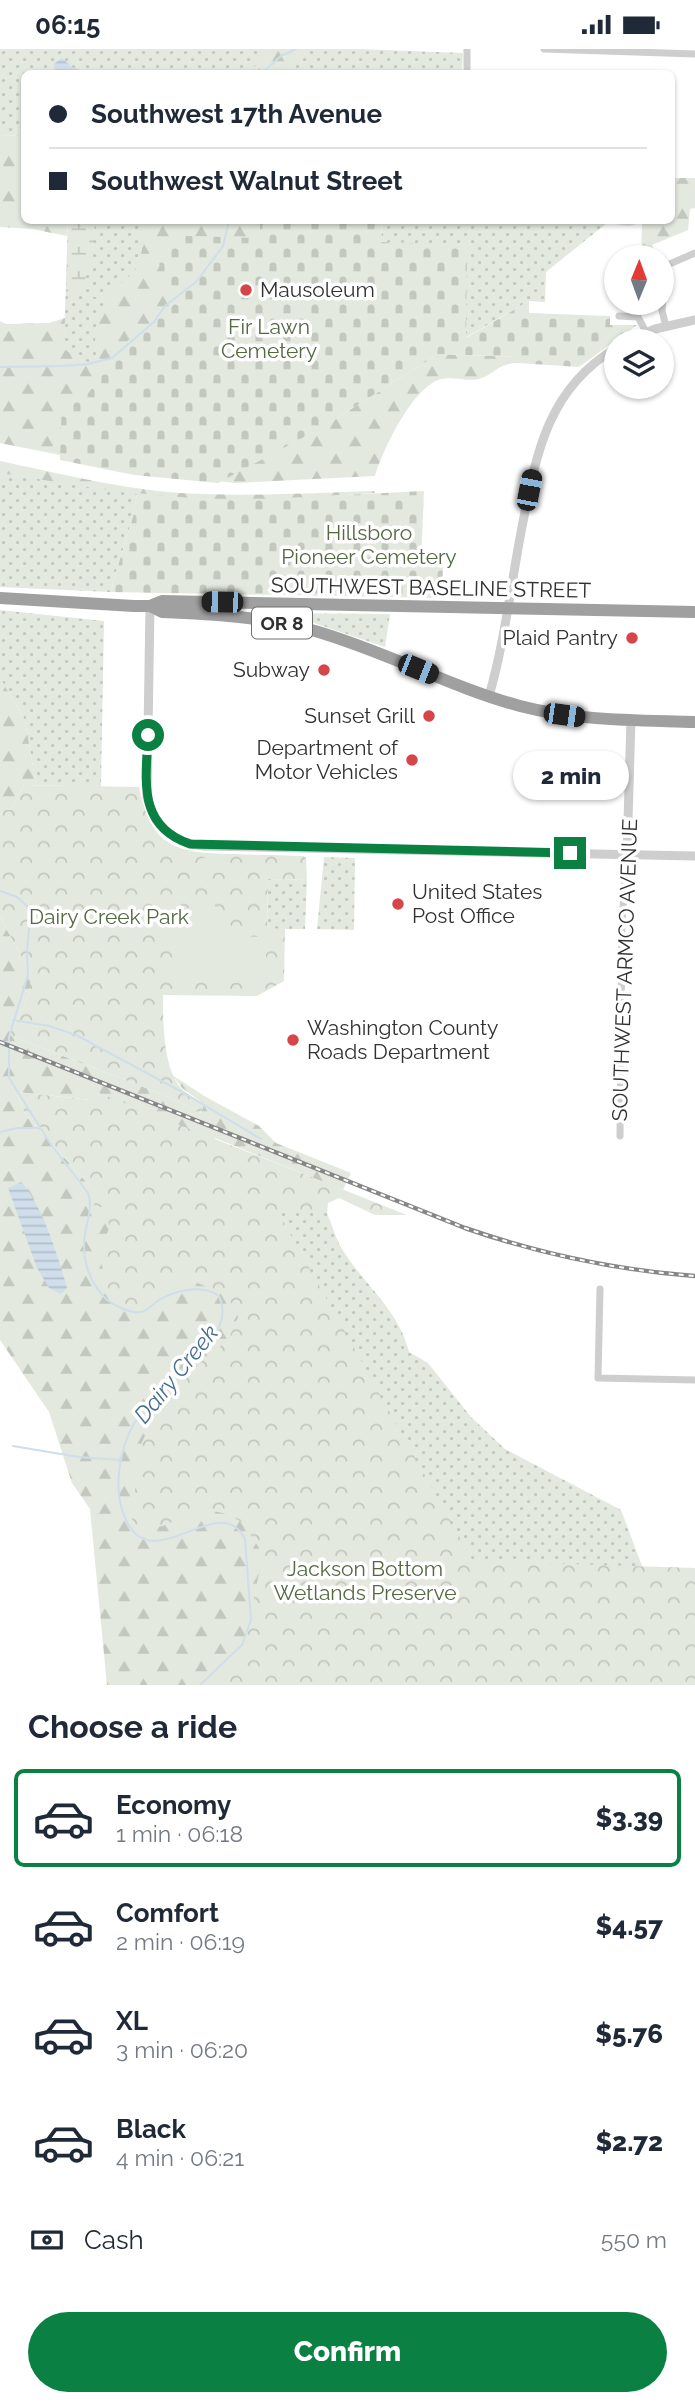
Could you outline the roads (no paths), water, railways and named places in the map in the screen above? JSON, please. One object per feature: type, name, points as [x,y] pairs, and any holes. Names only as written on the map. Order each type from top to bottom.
[{"type":"highway","name":"SOUTHWEST BASELINE STREET","points":[[0,598],[150,606],[162,601],[695,612]]},
{"type":"highway","name":"OR 8","points":[[150,606],[162,612],[248,618],[314,630],[489,697],[551,713],[695,722]]},
{"type":"street","points":[[467,49],[467,70]]},
{"type":"street","points":[[544,49],[695,54]]},
{"type":"street","points":[[666,326],[662,311],[664,265],[695,253]]},
{"type":"street","points":[[619,316],[638,317],[644,329]]},
{"type":"street","points":[[656,329],[695,320]]},
{"type":"street","points":[[489,697],[532,474],[545,430],[562,399],[590,367],[604,357]]},
{"type":"street","points":[[150,606],[147,791],[149,806],[157,821],[179,840],[204,846],[695,856]]},
{"type":"street","name":"SOUTHWEST ARMCO AVENUE","points":[[620,1136],[622,921],[631,720]]},
{"type":"street","points":[[600,1289],[598,1378],[695,1380]]},
{"type":"water","points":[[62,58],[80,70],[55,70],[54,64]]},
{"type":"water","points":[[21,1182],[36,1203],[54,1247],[67,1288],[61,1294],[49,1288],[37,1268],[8,1188]]},
{"type":"waterway","points":[[265,70],[281,56],[296,49]]},
{"type":"waterway","points":[[0,367],[88,364],[112,358],[154,322],[165,306],[196,282],[223,246],[228,224]]},
{"type":"waterway","name":"Dairy Creek","points":[[0,891],[17,897],[27,906],[30,917],[28,975],[9,1037],[9,1078],[50,1143],[88,1193],[90,1208],[84,1252],[91,1277],[106,1299],[132,1312],[148,1309],[173,1293],[197,1289],[219,1296],[223,1310],[220,1324],[203,1350],[157,1392],[135,1422],[121,1457],[118,1484],[126,1520],[138,1536],[152,1541],[220,1523],[234,1526],[245,1539],[251,1620],[242,1645],[200,1685]]},
{"type":"waterway","points":[[13,1020],[49,1026],[76,1035],[182,1092],[261,1139]]},
{"type":"waterway","points":[[0,1132],[17,1128],[40,1128]]},
{"type":"waterway","points":[[13,1446],[79,1457],[120,1460]]},
{"type":"railway","points":[[0,1042],[465,1228],[521,1246],[579,1259],[636,1270],[695,1276]]},
{"type":"place","name":"Mausoleum","points":[[246,290]]},
{"type":"place","name":"Plaid Pantry","points":[[632,638]]},
{"type":"place","name":"Subway","points":[[324,670]]},
{"type":"place","name":"Sunset Grill","points":[[429,716]]},
{"type":"place","name":"Department of Motor Vehicles","points":[[412,760]]},
{"type":"place","name":"United States Post Office","points":[[398,904]]},
{"type":"place","name":"Washington County Roads Department","points":[[293,1040]]},
{"type":"park label","name":"Fir Lawn Cemetery","points":[[269,339]]},
{"type":"park label","name":"Hillsboro Pioneer Cemetery","points":[[369,545]]},
{"type":"park label","name":"Dairy Creek Park","points":[[109,917]]},
{"type":"park label","name":"Jackson Bottom Wetlands Preserve","points":[[365,1581]]}]
